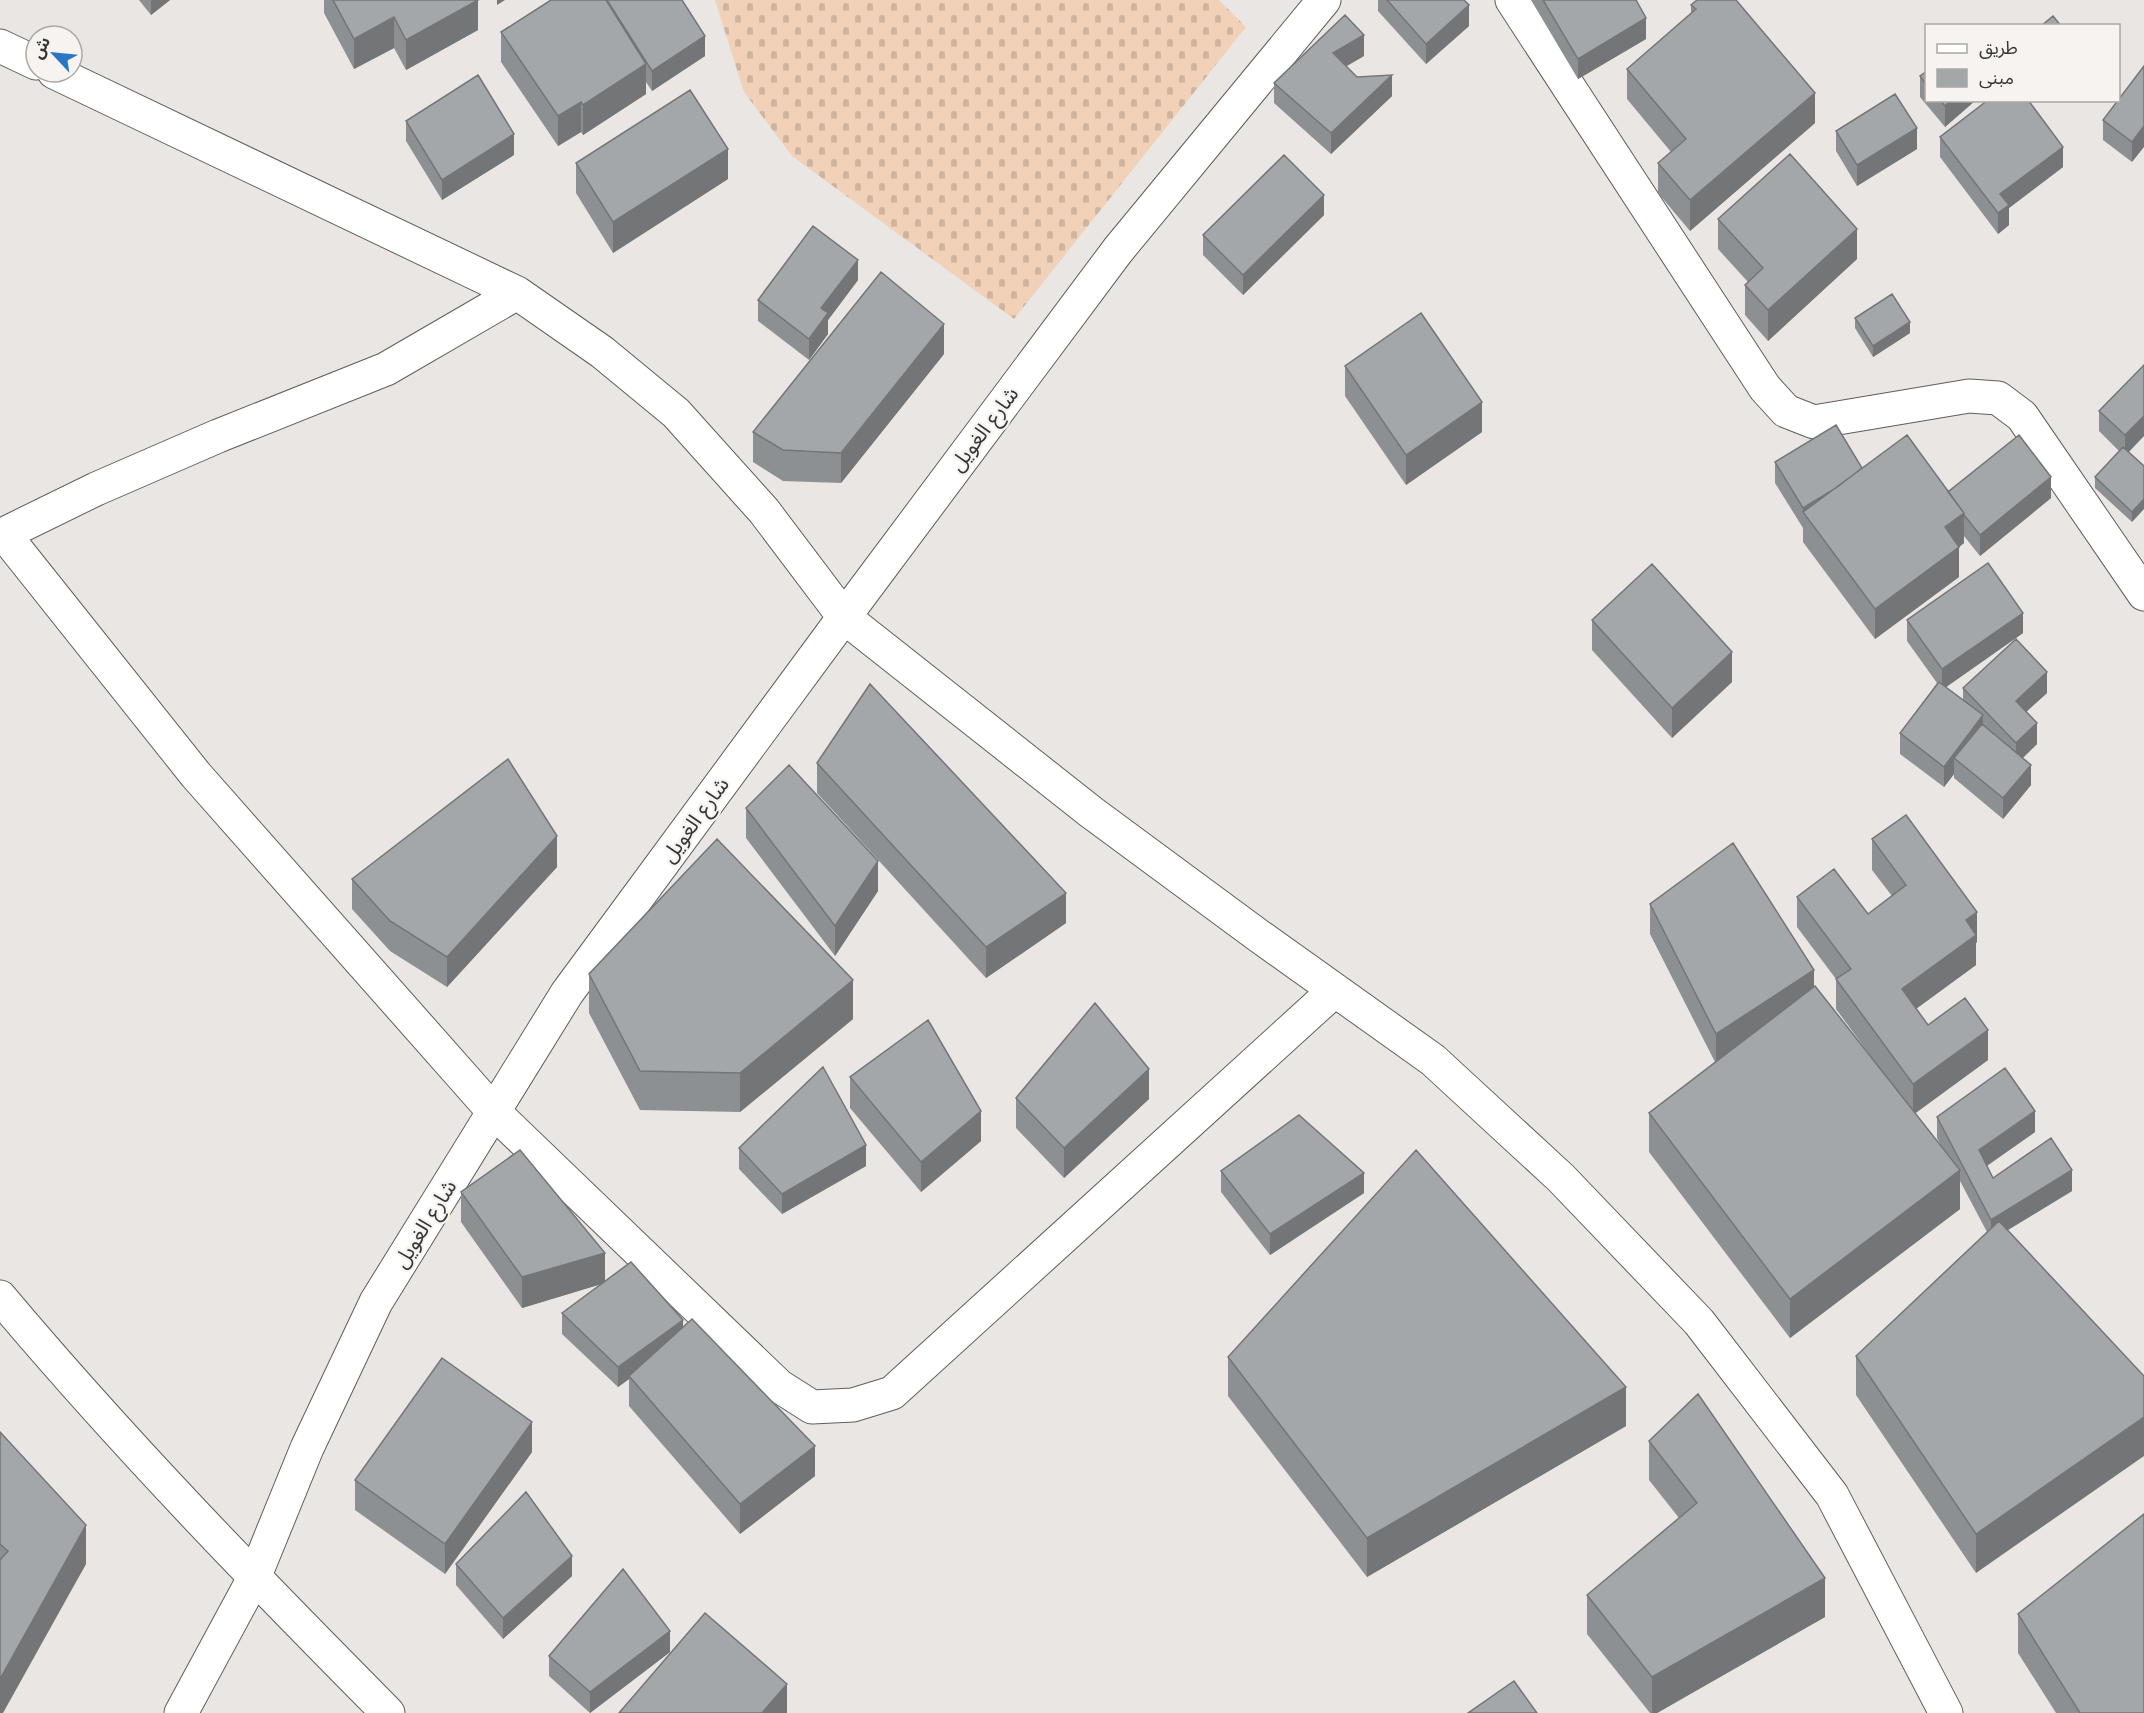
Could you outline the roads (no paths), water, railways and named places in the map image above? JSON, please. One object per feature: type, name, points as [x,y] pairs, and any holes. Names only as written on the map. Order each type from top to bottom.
[{"type":"street","name":"شارع الغويل","points":[[181,1713],[254,1578],[307,1448],[376,1302],[567,993],[1118,250],[1324,0]]},
{"type":"street","points":[[1512,0],[1758,378],[1786,411],[1814,422],[1969,396],[1998,398],[2022,416],[2144,594]]},
{"type":"street","points":[[0,46],[24,57]]},
{"type":"street","points":[[79,84],[517,293],[602,352],[676,413],[764,511],[844,617],[1091,812],[1433,1060],[1561,1178],[1699,1322],[1832,1495],[1946,1713]]},
{"type":"street","points":[[517,293],[386,369],[218,436],[96,489],[2,535],[196,775],[494,1112],[779,1386],[812,1407],[853,1405],[892,1393],[1335,990]]},
{"type":"street","points":[[0,1297],[65,1375],[254,1578],[388,1713]]}]
